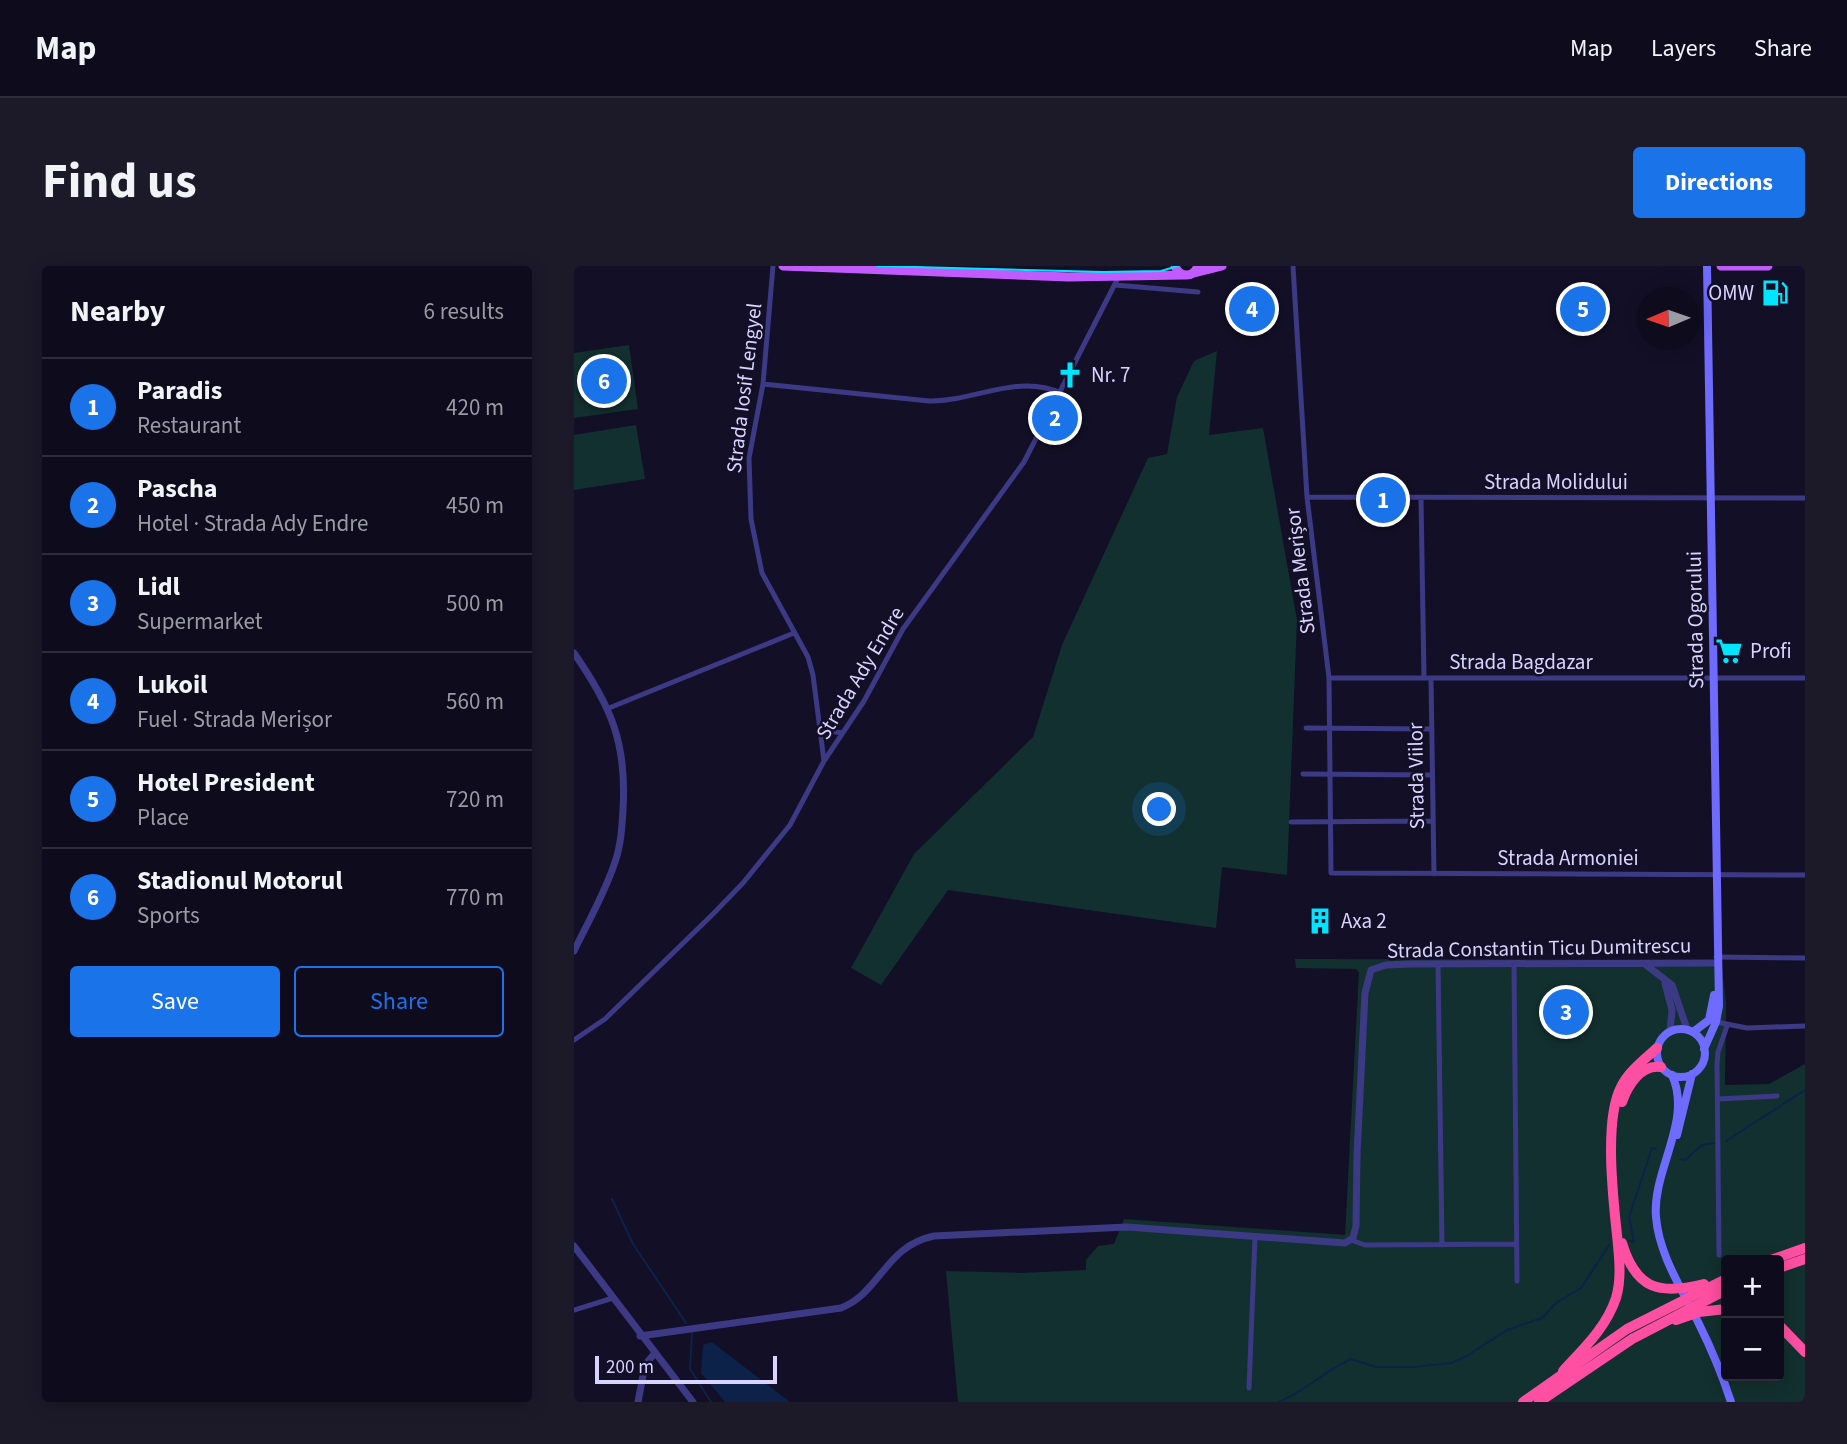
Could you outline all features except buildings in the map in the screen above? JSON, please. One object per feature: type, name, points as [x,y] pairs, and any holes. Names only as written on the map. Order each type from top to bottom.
[{"type":"highway","points":[[1563,1371],[1603,1326],[1616,1296],[1620,1266],[1615,1219],[1614,1111],[1618,1092],[1628,1076],[1657,1048]]},
{"type":"highway","points":[[1613,1157],[1624,1094],[1645,1069],[1661,1067]]},
{"type":"highway","points":[[1615,1219],[1629,1263],[1648,1284],[1676,1290],[1721,1279]]},
{"type":"highway","points":[[1784,1255],[1805,1248]]},
{"type":"highway","points":[[1784,1266],[1805,1259]]},
{"type":"highway","points":[[1523,1402],[1563,1371],[1643,1320],[1721,1281]]},
{"type":"highway","points":[[1539,1402],[1645,1331],[1721,1293]]},
{"type":"highway","points":[[1645,1331],[1699,1312],[1721,1309]]},
{"type":"highway","points":[[1784,1330],[1805,1352]]},
{"type":"main road","points":[[783,266],[1116,282],[1183,275],[1196,269],[1222,266]]},
{"type":"main road","points":[[1175,266],[1183,275]]},
{"type":"main road","name":"Strada Ogorului","points":[[1690,1031],[1709,1020],[1718,959],[1707,266]]},
{"type":"main road","points":[[1721,266],[1768,266]]},
{"type":"main road","name":"Strada Ogorului","points":[[1704,1049],[1719,1012],[1716,974]]},
{"type":"main road","points":[[1662,1170],[1680,1128],[1692,1074],[1703,1060],[1704,1049],[1690,1031],[1670,1031],[1657,1048],[1661,1067],[1672,1075],[1692,1074]]},
{"type":"main road","points":[[1672,1075],[1678,1107],[1656,1195],[1656,1217],[1660,1238],[1672,1269],[1700,1325],[1731,1402]]},
{"type":"street","name":"Strada Iosif Lengyel","points":[[773,266],[763,384],[749,458],[752,530],[762,573],[813,675],[824,761]]},
{"type":"street","name":"Strada Merișor","points":[[1293,266],[1307,497],[1329,678],[1331,873]]},
{"type":"street","points":[[1116,282],[1198,292]]},
{"type":"street","name":"Strada Ady Endre","points":[[574,1040],[605,1019],[743,883],[790,825],[824,761],[903,629],[1024,462],[1116,282]]},
{"type":"street","points":[[763,384],[929,401],[956,400],[992,389],[1036,386],[1061,393]]},
{"type":"street","name":"Strada Molidului","points":[[1307,497],[1805,498]]},
{"type":"street","name":"Strada Viilor","points":[[1421,498],[1434,874]]},
{"type":"street","points":[[609,708],[794,633]]},
{"type":"street","points":[[574,653],[609,708],[623,752],[620,839],[611,872],[574,951]]},
{"type":"street","name":"Strada Bagdazar","points":[[1329,678],[1805,678]]},
{"type":"street","points":[[1306,728],[1431,729]]},
{"type":"street","points":[[822,730],[843,733]]},
{"type":"street","points":[[1303,774],[1432,775]]},
{"type":"street","points":[[1291,822],[1433,821]]},
{"type":"street","name":"Strada Armoniei","points":[[1331,873],[1805,875]]},
{"type":"street","points":[[1718,959],[1805,958]]},
{"type":"street","name":"Strada Constantin Ticu Dumitrescu","points":[[1351,1240],[1356,1226],[1357,1142],[1367,977],[1377,966],[1645,964],[1718,959]]},
{"type":"street","points":[[1438,964],[1442,1245]]},
{"type":"street","points":[[1645,964],[1672,985],[1690,1031]]},
{"type":"street","points":[[1514,966],[1517,1281]]},
{"type":"street","points":[[1655,972],[1671,997],[1673,1020],[1670,1031]]},
{"type":"street","points":[[1716,1023],[1727,1026],[1805,1026]]},
{"type":"street","points":[[1719,1255],[1718,1052],[1727,1026]]},
{"type":"street","points":[[1718,1099],[1777,1096]]},
{"type":"street","points":[[640,1335],[841,1308],[864,1294],[899,1251],[922,1238],[934,1236],[1127,1227],[1338,1244],[1351,1240],[1365,1245],[1516,1244]]},
{"type":"street","points":[[1249,1388],[1255,1237]]},
{"type":"street","points":[[574,1246],[692,1402]]},
{"type":"street","points":[[574,1310],[613,1298]]},
{"type":"street","points":[[638,1402],[645,1365],[654,1354]]},
{"type":"green space","points":[[629,345],[638,409],[574,418],[574,353]]},
{"type":"green space","points":[[1217,351],[1209,435],[1263,428],[1297,620],[1287,875],[1222,867],[1216,928],[948,890],[881,985],[851,968],[914,854],[1033,737],[1062,645],[1148,458],[1167,454],[1177,397],[1194,361]]},
{"type":"green space","points":[[636,425],[645,479],[574,490],[574,435]]},
{"type":"green space","points":[[1295,959],[1721,960],[1726,1003],[1725,1085],[1769,1084],[1805,1064],[1805,1402],[958,1402],[946,1271],[1023,1273],[1086,1270],[1086,1260],[1098,1246],[1114,1244],[1124,1219],[1345,1235],[1359,972],[1356,969],[1296,968]]},
{"type":"water","points":[[712,1342],[790,1402],[725,1402],[701,1373],[703,1345]]},
{"type":"waterway","points":[[1726,1141],[1805,1090]]},
{"type":"waterway","points":[[1681,1159],[1685,1160],[1702,1145],[1714,1143]]},
{"type":"waterway","points":[[1630,1241],[1634,1242],[1629,1217],[1652,1148],[1656,1149]]},
{"type":"waterway","points":[[612,1199],[633,1244],[686,1323]]},
{"type":"waterway","points":[[1278,1402],[1351,1359],[1376,1367],[1414,1367],[1451,1363],[1465,1357],[1507,1330],[1542,1318],[1556,1303],[1581,1288],[1609,1245]]},
{"type":"waterway","points":[[692,1332],[690,1369],[711,1402]]},
{"type":"tram line","points":[[877,266],[1103,272],[1161,271],[1178,266]]},
{"type":"place","name":"OMW","points":[[1775,293]]},
{"type":"place","name":"Lukoil","points":[[1252,309]]},
{"type":"place","name":"Hotel President","points":[[1583,309]]},
{"type":"place","name":"Nr. 7","points":[[1070,375]]},
{"type":"place","name":"Stadionul Motorul","points":[[604,381]]},
{"type":"place","name":"Pascha","points":[[1055,418]]},
{"type":"place","name":"Paradis","points":[[1383,500]]},
{"type":"place","name":"Profi","points":[[1729,651]]},
{"type":"place","name":"Axa 2","points":[[1320,921]]},
{"type":"place","name":"Lidl","points":[[1566,1012]]}]
